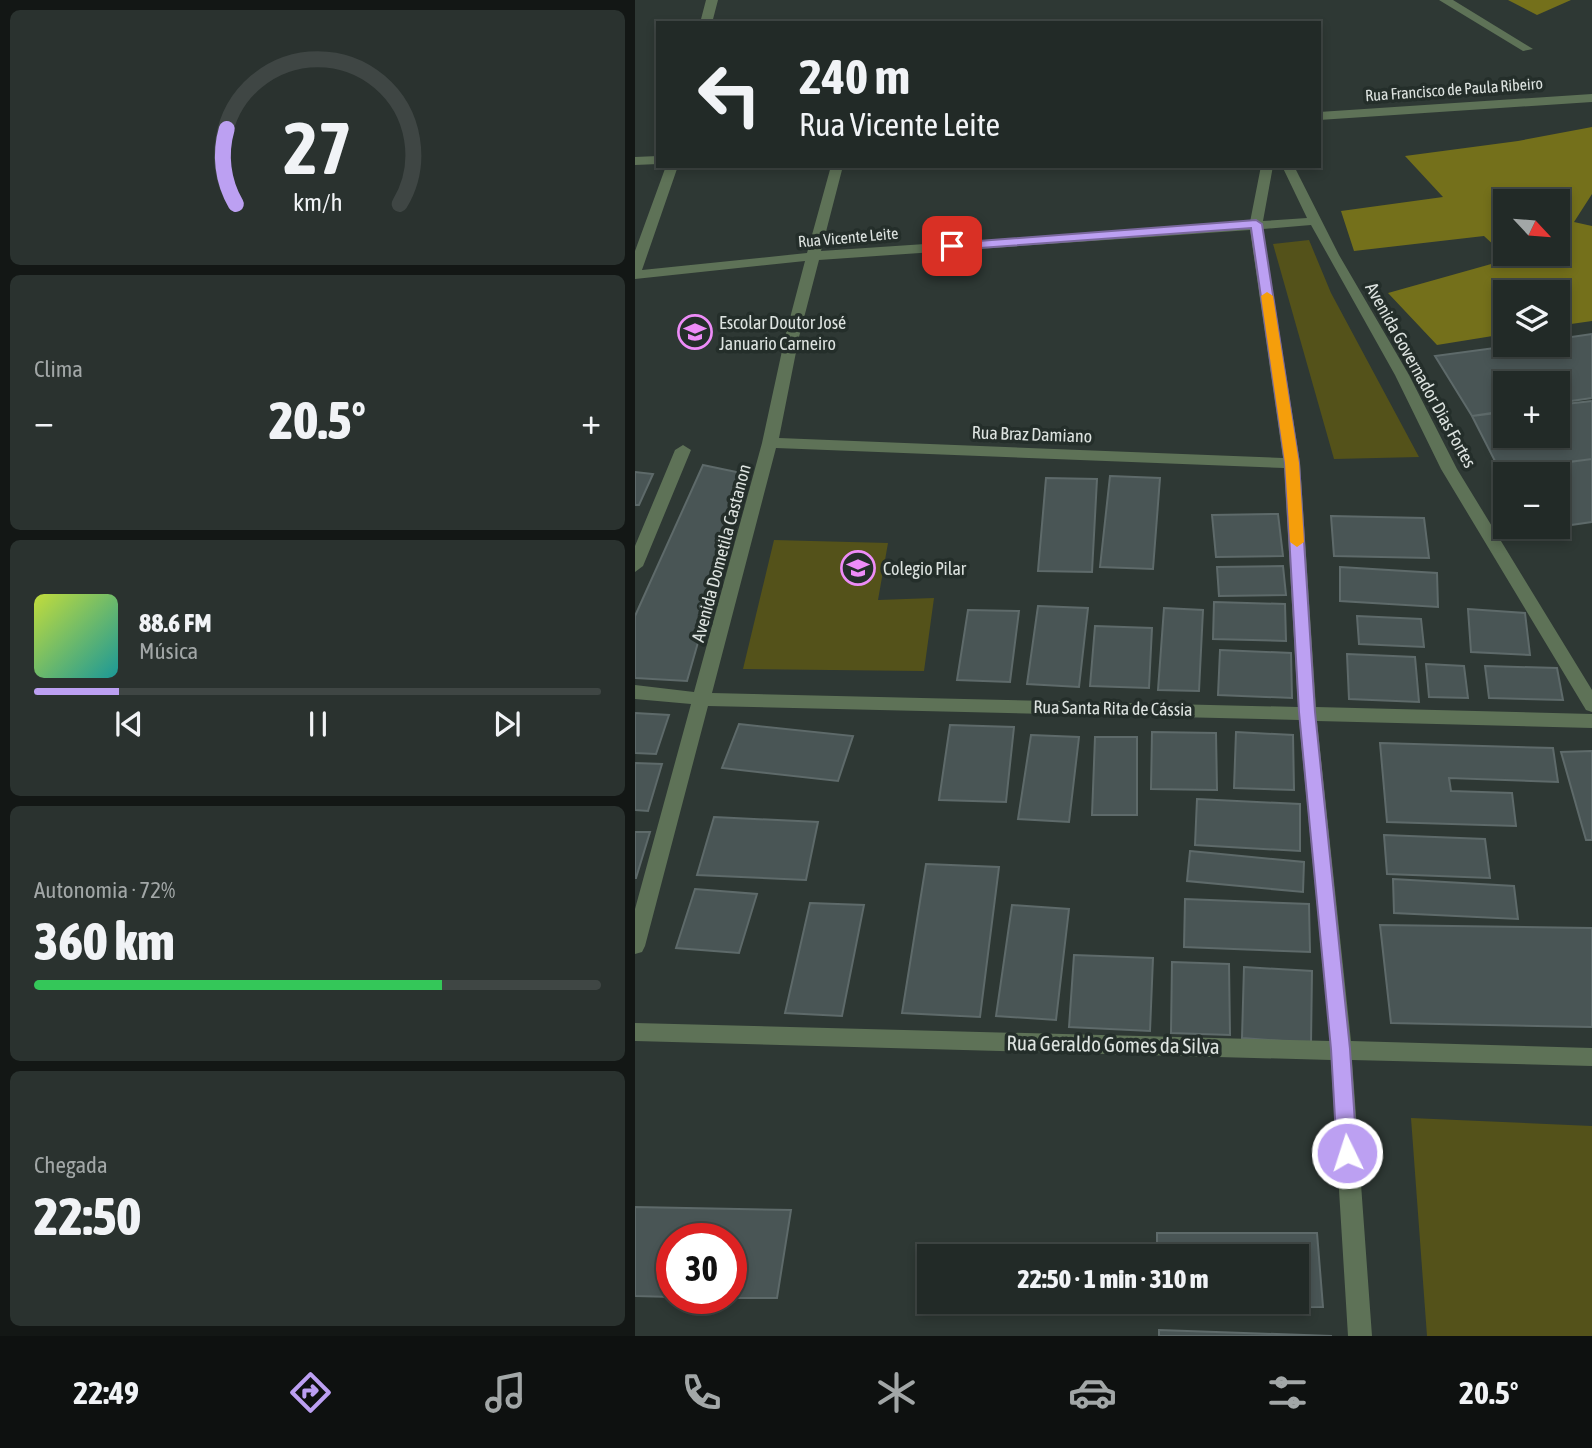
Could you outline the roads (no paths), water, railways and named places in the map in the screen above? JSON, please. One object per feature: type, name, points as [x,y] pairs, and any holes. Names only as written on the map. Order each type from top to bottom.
[{"type":"street","points":[[707,21],[712,0]]},
{"type":"street","points":[[1445,0],[1527,49]]},
{"type":"street","name":"Rua Francisco de Paula Ribeiro","points":[[1321,116],[1592,98]]},
{"type":"street","points":[[635,161],[656,160]]},
{"type":"street","points":[[635,273],[671,168]]},
{"type":"street","name":"Avenida Dometila Castanon","points":[[635,946],[770,443],[792,337],[836,168]]},
{"type":"street","points":[[1267,168],[1256,224],[1292,463],[1307,712],[1341,1049],[1360,1336]]},
{"type":"street","name":"Avenida Governador Dias Fortes","points":[[1289,168],[1332,255],[1402,375],[1449,469],[1592,705]]},
{"type":"street","name":"Rua Vicente Leite","points":[[635,273],[813,256],[1316,221]]},
{"type":"street","name":"Rua Braz Damiano","points":[[770,443],[1292,463]]},
{"type":"street","points":[[635,566],[683,450]]},
{"type":"street","name":"Rua Santa Rita de Cássia","points":[[635,692],[703,699],[1592,721]]},
{"type":"street","name":"Rua Geraldo Gomes da Silva","points":[[635,1032],[1592,1057]]},
{"type":"place","name":"Escolar Doutor José Januario Carneiro","points":[[695,332]]},
{"type":"place","name":"Colegio Pilar","points":[[858,568]]}]
